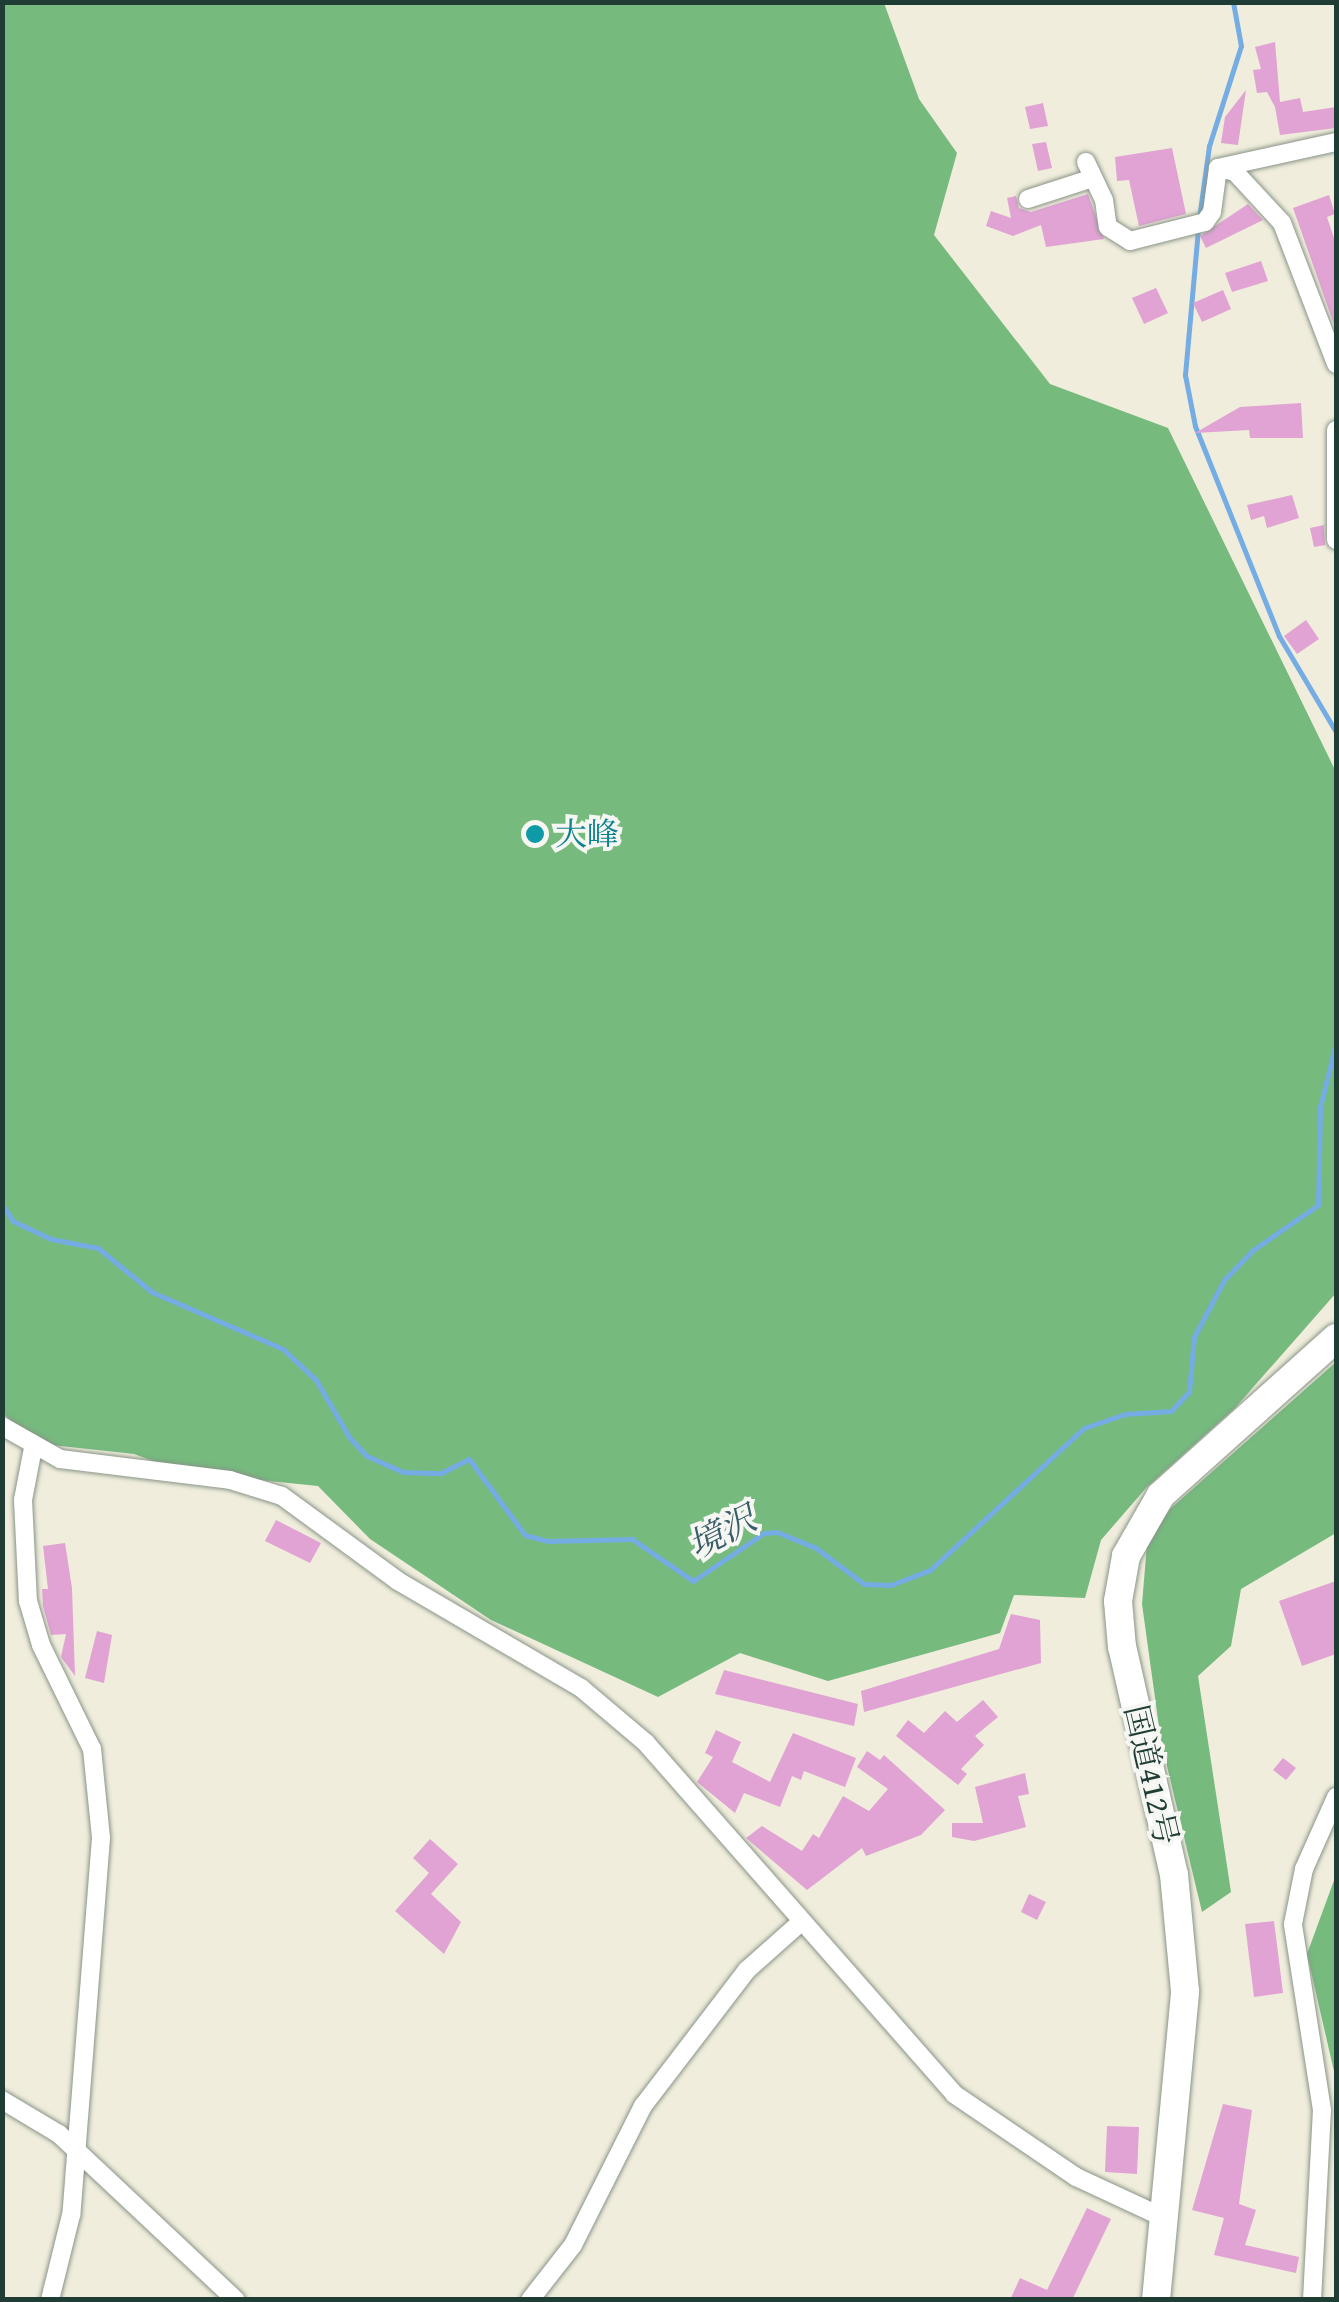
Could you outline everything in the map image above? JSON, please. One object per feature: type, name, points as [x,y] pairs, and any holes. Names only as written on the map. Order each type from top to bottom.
[{"type":"highway","name":"国道412号","points":[[1156,2300],[1185,1991],[1182,1934],[1122,1647],[1118,1601],[1126,1556],[1161,1495],[1336,1338]]},
{"type":"street","points":[[1218,168],[1336,142]]},
{"type":"street","points":[[1032,177],[1037,196],[1088,171],[1102,194],[1112,232],[1130,241],[1184,231],[1205,222],[1212,212],[1218,168]]},
{"type":"street","points":[[1218,168],[1236,172],[1282,223],[1336,364]]},
{"type":"street","points":[[1336,430],[1336,540]]},
{"type":"street","points":[[2,1426],[32,1448],[89,1466],[230,1480],[309,1511],[398,1582],[617,1714],[971,2110],[1110,2196],[1162,2216]]},
{"type":"street","points":[[32,1448],[24,1500],[28,1602],[41,1646],[92,1749],[101,1838],[92,2001],[74,2151],[71,2215],[50,2300]]},
{"type":"street","points":[[1312,2300],[1322,2095],[1293,1924],[1304,1869],[1336,1797]]},
{"type":"street","points":[[530,2300],[573,2245],[643,2106],[747,1970],[800,1923]]},
{"type":"street","points":[[2,2100],[59,2134],[236,2300]]},
{"type":"green space","points":[[2,3],[884,3],[919,99],[957,153],[934,235],[1050,384],[1168,428],[1336,772],[1336,1293],[1235,1408],[1146,1488],[1101,1540],[1085,1598],[1014,1595],[1000,1633],[828,1681],[740,1653],[658,1697],[491,1620],[370,1539],[318,1486],[182,1472],[134,1454],[33,1443],[3,1413]]},
{"type":"green space","points":[[1336,1362],[1336,1533],[1241,1589],[1231,1646],[1198,1676],[1231,1892],[1202,1912],[1161,1741],[1142,1604],[1147,1544],[1170,1509]]},
{"type":"green space","points":[[1336,1875],[1336,2080],[1307,1954]]},
{"type":"building","points":[[1275,42],[1280,102],[1300,98],[1303,112],[1336,107],[1336,128],[1280,135],[1275,107],[1267,92],[1257,93],[1253,70],[1261,69],[1255,47]]},
{"type":"building","points":[[1246,90],[1238,145],[1221,143],[1225,117]]},
{"type":"building","points":[[1043,103],[1048,126],[1030,129],[1025,107]]},
{"type":"building","points":[[1046,142],[1052,168],[1038,171],[1032,144]]},
{"type":"building","points":[[1172,148],[1186,214],[1139,226],[1129,180],[1117,181],[1115,157]]},
{"type":"building","points":[[1088,194],[1104,239],[1046,247],[1041,225],[1013,236],[986,226],[991,211],[1011,218],[1007,198],[1016,196],[1019,208],[1031,212]]},
{"type":"building","points":[[1329,195],[1335,214],[1327,217],[1336,244],[1336,330],[1293,208]]},
{"type":"building","points":[[1248,204],[1263,220],[1206,248],[1200,236]]},
{"type":"building","points":[[1261,261],[1268,281],[1232,292],[1225,273]]},
{"type":"building","points":[[1156,288],[1168,313],[1144,324],[1132,298]]},
{"type":"building","points":[[1223,290],[1231,309],[1202,322],[1193,303]]},
{"type":"building","points":[[1301,403],[1303,438],[1250,438],[1249,430],[1195,433],[1240,407]]},
{"type":"building","points":[[1292,495],[1299,518],[1267,528],[1264,516],[1251,520],[1247,505]]},
{"type":"building","points":[[1324,525],[1325,545],[1314,547],[1310,528]]},
{"type":"building","points":[[1306,620],[1319,639],[1297,654],[1284,636]]},
{"type":"building","points":[[276,1520],[321,1543],[310,1563],[265,1541]]},
{"type":"building","points":[[65,1543],[72,1588],[75,1676],[61,1657],[66,1634],[51,1635],[43,1606],[42,1589],[48,1589],[43,1546]]},
{"type":"building","points":[[1336,1581],[1336,1654],[1302,1666],[1279,1601]]},
{"type":"building","points":[[1011,1614],[1040,1620],[1041,1663],[864,1712],[861,1691],[999,1649]]},
{"type":"building","points":[[97,1631],[112,1635],[104,1683],[85,1678]]},
{"type":"building","points":[[724,1670],[858,1704],[854,1726],[715,1694]]},
{"type":"building","points":[[983,1700],[998,1717],[975,1736],[984,1745],[961,1769],[967,1774],[958,1785],[896,1736],[908,1720],[924,1733],[945,1711],[957,1722]]},
{"type":"building","points":[[716,1730],[741,1742],[732,1762],[770,1782],[793,1733],[856,1758],[845,1787],[804,1771],[801,1780],[792,1776],[780,1807],[744,1793],[735,1813],[697,1782],[713,1757],[705,1753]]},
{"type":"building","points":[[867,1751],[880,1760],[884,1755],[945,1810],[921,1835],[866,1856],[862,1848],[807,1890],[746,1838],[762,1826],[802,1851],[813,1834],[819,1838],[843,1796],[869,1811],[888,1789],[857,1767]]},
{"type":"building","points":[[1283,1758],[1296,1768],[1286,1780],[1273,1770]]},
{"type":"building","points":[[1025,1773],[1029,1794],[1018,1796],[1026,1827],[974,1841],[952,1837],[952,1823],[983,1823],[975,1787]]},
{"type":"building","points":[[430,1839],[458,1864],[431,1894],[461,1922],[444,1954],[395,1911],[429,1873],[413,1858]]},
{"type":"building","points":[[1029,1894],[1046,1902],[1037,1920],[1021,1912]]},
{"type":"building","points":[[1274,1921],[1283,1993],[1254,1997],[1245,1924]]},
{"type":"building","points":[[1223,2104],[1252,2110],[1239,2204],[1256,2210],[1245,2245],[1299,2257],[1296,2273],[1214,2255],[1224,2218],[1192,2210]]},
{"type":"building","points":[[1107,2126],[1139,2127],[1137,2174],[1105,2172]]},
{"type":"building","points":[[1087,2208],[1111,2219],[1072,2300],[1010,2300],[1020,2278],[1047,2290]]},
{"type":"waterway","points":[[1199,218],[1209,146],[1241,46],[1233,2]]},
{"type":"waterway","points":[[1198,229],[1185,375],[1195,426],[1279,636],[1336,732]]},
{"type":"waterway","name":"境沢","points":[[2,1204],[13,1221],[51,1239],[98,1248],[152,1292],[283,1349],[316,1380],[349,1437],[367,1456],[403,1472],[441,1473],[469,1459],[525,1535],[547,1541],[632,1539],[693,1581],[764,1533],[777,1532],[816,1548],[864,1584],[891,1585],[930,1570],[1084,1428],[1125,1414],[1171,1411],[1189,1392],[1194,1337],[1224,1280],[1253,1250],[1318,1205],[1320,1107],[1336,1043]]},
{"type":"place","name":"大峰","points":[[535,834]]}]
